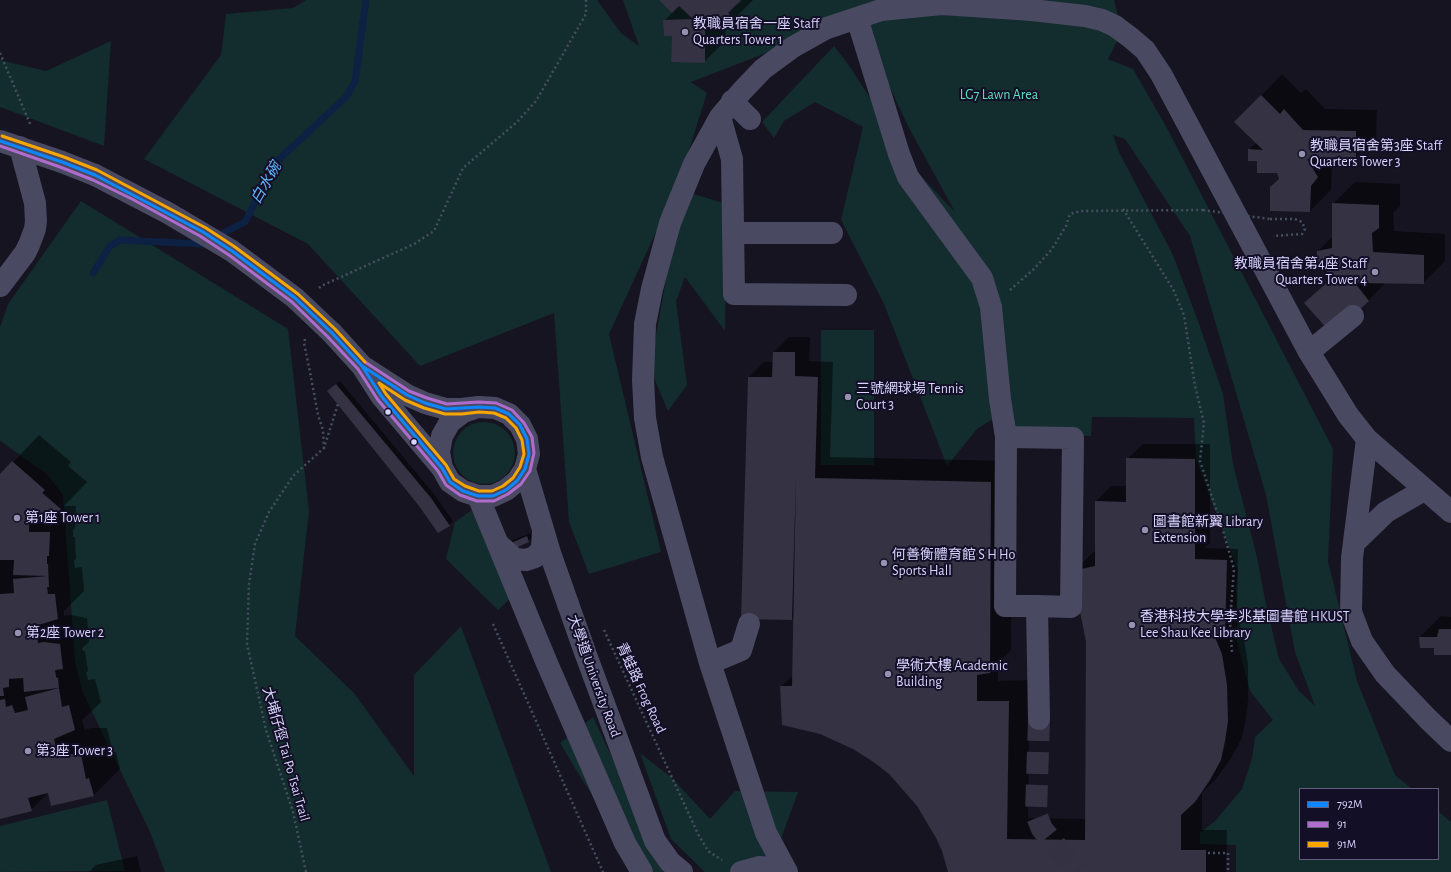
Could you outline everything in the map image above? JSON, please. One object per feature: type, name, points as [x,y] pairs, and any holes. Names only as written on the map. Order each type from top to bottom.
[{"type":"street","points":[[786,872],[768,838],[710,663],[652,457],[645,418],[643,380],[645,324],[652,289],[670,223],[694,164],[726,109],[764,69],[793,47],[827,28],[881,10],[942,4],[1061,12],[1102,20],[1115,26],[1131,38],[1144,50],[1161,74],[1309,352],[1348,415],[1366,439],[1451,512]]},
{"type":"street","points":[[857,18],[899,154],[908,177],[982,278],[991,307],[1000,400],[1006,437],[1005,606],[1071,607],[1073,438],[1006,437]]},
{"type":"street","points":[[726,109],[750,119]]},
{"type":"street","points":[[726,109],[732,159],[734,294],[846,295]]},
{"type":"street","points":[[0,286],[27,249],[35,229],[35,203],[10,144]]},
{"type":"street","name":"大學道 University Road","points":[[10,144],[95,175],[168,213],[232,251],[295,298],[332,333],[362,366],[382,397],[442,468],[450,482],[463,491],[478,496],[493,496],[506,490],[517,481],[525,469],[529,454],[527,439],[520,425],[509,414],[494,408],[479,407],[446,409],[425,403],[407,395],[362,366]]},
{"type":"street","points":[[733,234],[832,233]]},
{"type":"street","points":[[1309,352],[1353,316]]},
{"type":"street","name":"大學道 University Road","points":[[442,468],[439,452],[442,436],[450,422],[463,412],[479,407]]},
{"type":"street","points":[[1366,439],[1352,558],[1351,612],[1362,641],[1385,674],[1451,741]]},
{"type":"street","name":"大學道 University Road","points":[[525,469],[543,531],[586,655],[655,841],[670,862],[682,872]]},
{"type":"street","points":[[1354,542],[1386,512],[1424,490]]},
{"type":"street","points":[[478,496],[546,661],[625,843],[642,872]]},
{"type":"street","points":[[498,544],[515,559],[526,560],[535,557],[542,549],[543,531]]},
{"type":"street","points":[[1037,606],[1038,718]]},
{"type":"street","points":[[710,663],[741,650],[749,624]]},
{"type":"street","points":[[741,867],[763,859],[768,838]]},
{"type":"street","points":[[741,867],[773,868],[786,872]]},
{"type":"path","points":[[317,291],[321,286],[414,244],[434,231],[463,168],[517,122],[536,101],[586,14],[586,0]]},
{"type":"path","points":[[0,53],[32,129]]},
{"type":"path","points":[[991,307],[1034,269],[1052,249],[1066,226],[1070,214],[1081,211],[1123,209],[1203,210],[1270,219],[1295,219],[1302,222],[1305,229],[1302,234],[1272,236]]},
{"type":"path","points":[[1123,209],[1173,289],[1184,315],[1195,386],[1204,423],[1200,460],[1234,569],[1230,621],[1232,653]]},
{"type":"path","points":[[304,343],[318,415],[323,430],[324,448]]},
{"type":"path","points":[[324,448],[338,404]]},
{"type":"path","name":"大埔仔徑 Tai Po Tsai Trail","points":[[306,872],[293,812],[266,730],[247,644],[249,584],[255,544],[269,512],[293,476],[324,448]]},
{"type":"path","points":[[493,624],[603,872]]},
{"type":"path","name":"青蛙路 Frog Road","points":[[603,628],[698,834],[708,851],[741,867]]},
{"type":"path","points":[[1208,853],[1228,853],[1228,872]]},
{"type":"green space","name":"LG7 Lawn Area","points":[[306,0],[597,0],[621,33],[639,46],[623,0],[1114,0],[1122,32],[1108,59],[1133,69],[1168,130],[1333,449],[1328,561],[1357,681],[1395,775],[1411,788],[1299,788],[1299,860],[1439,860],[1439,812],[1451,822],[1451,872],[1236,872],[1236,845],[1200,844],[1200,833],[1215,821],[1242,789],[1252,758],[1255,737],[1273,720],[1250,691],[1237,641],[1236,587],[1238,571],[1196,459],[1194,418],[1092,417],[1091,436],[1010,435],[1010,408],[977,429],[947,466],[884,304],[841,220],[863,127],[815,102],[784,121],[774,138],[762,122],[834,46],[848,64],[921,176],[955,212],[908,126],[857,18],[691,82],[707,93],[679,182],[609,334],[661,552],[589,574],[569,522],[554,313],[420,366],[308,244],[144,159],[221,55],[226,14],[293,8]],"holes":[[[1113,135],[1125,139],[1190,236],[1266,495],[1295,652],[1315,706],[1299,691],[1279,659],[1266,605],[1257,557],[1233,464],[1223,394],[1173,255],[1119,152]]]},
{"type":"green space","points":[[111,41],[104,146],[0,107],[0,60],[46,71]]},
{"type":"green space","points":[[687,192],[727,204],[725,331],[685,277],[676,301],[687,385],[668,411],[650,369],[666,279]]},
{"type":"green space","points":[[81,201],[288,329],[309,511],[295,636],[354,693],[414,776],[414,675],[461,626],[551,872],[165,872],[150,832],[83,693],[75,662],[63,495],[47,474],[0,441],[0,327],[8,304]]},
{"type":"green space","name":"三號網球場 Tennis Court 3","points":[[821,330],[874,330],[874,465],[821,465]]},
{"type":"green space","points":[[484,422],[501,427],[506,431],[510,436],[515,453],[510,470],[506,475],[501,479],[484,484],[467,479],[462,475],[458,470],[453,453],[458,436],[462,431],[467,427]]},
{"type":"green space","points":[[476,507],[525,585],[498,610],[446,559],[455,522]]},
{"type":"green space","points":[[593,717],[666,872],[638,872],[632,857],[560,743]]},
{"type":"green space","points":[[640,753],[672,778],[710,819],[735,791],[798,792],[769,872],[705,872],[671,839]]},
{"type":"green space","points":[[107,800],[125,871],[0,872],[0,826]]},
{"type":"building","name":"教職員宿舍一座 Staff Quarters Tower 1","points":[[659,0],[741,0],[728,13],[735,20],[705,28],[705,63],[671,62],[672,36],[664,36],[663,20],[693,19],[679,6],[672,13]]},
{"type":"building","name":"教職員宿舍第3座 Staff Quarters Tower 3","points":[[1261,95],[1280,114],[1284,109],[1303,130],[1356,131],[1356,159],[1307,159],[1318,177],[1311,186],[1310,212],[1270,211],[1270,187],[1279,179],[1277,173],[1257,173],[1257,161],[1248,161],[1248,149],[1263,150],[1234,122]]},
{"type":"building","name":"教職員宿舍第4座 Staff Quarters Tower 4","points":[[1332,203],[1379,205],[1379,228],[1372,233],[1373,252],[1424,255],[1424,284],[1355,283],[1369,301],[1330,332],[1304,303],[1331,279],[1323,265],[1317,264],[1317,251],[1332,248]]},
{"type":"building","name":"學術大樓 Academic Building","points":[[773,352],[795,352],[795,376],[818,377],[815,478],[991,482],[990,673],[977,675],[977,701],[1009,701],[1007,839],[1085,840],[1086,642],[1072,571],[1095,566],[1095,501],[1126,502],[1126,458],[1195,459],[1195,559],[1227,560],[1225,635],[1214,635],[1222,654],[1227,685],[1228,721],[1225,741],[1221,760],[1210,780],[1195,802],[1181,815],[1181,850],[1206,850],[1206,872],[948,872],[942,851],[936,838],[917,806],[889,774],[853,749],[820,734],[782,725],[780,686],[792,686],[796,477],[792,620],[741,619],[748,377],[772,377]]},
{"type":"building","points":[[336,384],[431,498],[450,526],[438,533],[419,506],[327,391]]},
{"type":"building","points":[[12,461],[45,490],[42,493],[61,509],[51,520],[46,516],[41,522],[35,517],[29,523],[29,532],[50,532],[49,556],[47,556],[49,587],[47,587],[48,594],[55,594],[58,619],[36,625],[38,643],[44,642],[60,644],[63,669],[55,670],[59,688],[24,692],[23,678],[9,679],[9,687],[3,688],[4,696],[0,696],[0,594],[14,593],[13,579],[48,576],[13,575],[14,560],[0,560],[0,474]]},
{"type":"building","points":[[527,536],[529,542],[511,550],[509,544]]},
{"type":"building","points":[[1439,629],[1451,629],[1451,655],[1434,655],[1434,648],[1420,648],[1419,637],[1437,637]]},
{"type":"building","name":"第3座 Tower 3","points":[[59,688],[62,707],[69,705],[75,730],[54,739],[58,756],[64,754],[81,754],[86,779],[89,778],[94,796],[51,806],[48,793],[28,798],[32,811],[0,819],[0,700],[5,699],[6,707],[12,705],[15,713],[28,710],[25,697]]},
{"type":"waterway","name":"白水碗","points":[[93,273],[110,246],[120,240],[202,244],[245,222],[274,164],[346,97],[355,82],[366,0]]},
{"type":"tunnel","points":[[1039,719],[1036,814],[1042,829],[1078,872]]},
{"type":"transit line","name":"91M","points":[[2,136],[97,170],[206,228],[235,247],[298,294],[335,329],[365,362]]},
{"type":"transit line","name":"792M","points":[[0,141],[95,175],[203,232],[232,251],[295,298],[332,333],[362,366]]},
{"type":"transit line","name":"91","points":[[0,146],[93,180],[132,199],[200,236],[229,255],[292,302],[358,369],[378,400],[438,471],[446,485],[460,495],[477,501],[494,501],[508,494],[521,484],[530,471],[534,453],[532,437],[524,423],[512,410],[496,403],[479,402],[447,404],[427,398],[409,391],[365,362]]},
{"type":"transit line","name":"792M","points":[[362,366],[407,395],[425,403],[446,409],[479,407],[495,408],[509,414],[520,425],[527,439],[529,454],[525,469],[517,481],[506,490],[493,496],[478,496],[463,491],[450,482],[442,468],[382,397],[362,366]]},
{"type":"transit line","name":"91M","points":[[379,383],[405,400],[424,408],[445,414],[479,412],[494,413],[506,418],[516,428],[522,440],[524,454],[520,467],[513,478],[503,486],[492,491],[479,491],[465,486],[454,479],[446,465],[386,394],[379,383]]},
{"type":"place","name":"教職員宿舍一座 Staff Quarters Tower 1","points":[[685,32]]},
{"type":"place","name":"教職員宿舍第3座 Staff Quarters Tower 3","points":[[1302,154]]},
{"type":"place","name":"教職員宿舍第4座 Staff Quarters Tower 4","points":[[1375,272]]},
{"type":"place","name":"三號網球場 Tennis Court 3","points":[[848,397]]},
{"type":"place","name":"第1座 Tower 1","points":[[17,518]]},
{"type":"place","name":"圖書館新翼 Library Extension","points":[[1145,530]]},
{"type":"place","name":"何善衡體育館 S H Ho Sports Hall","points":[[884,563]]},
{"type":"place","name":"香港科技大學李兆基圖書館 HKUST Lee Shau Kee Library","points":[[1132,625]]},
{"type":"place","name":"第2座 Tower 2","points":[[18,633]]},
{"type":"place","name":"學術大樓 Academic Building","points":[[888,674]]},
{"type":"place","name":"第3座 Tower 3","points":[[28,751]]}]
